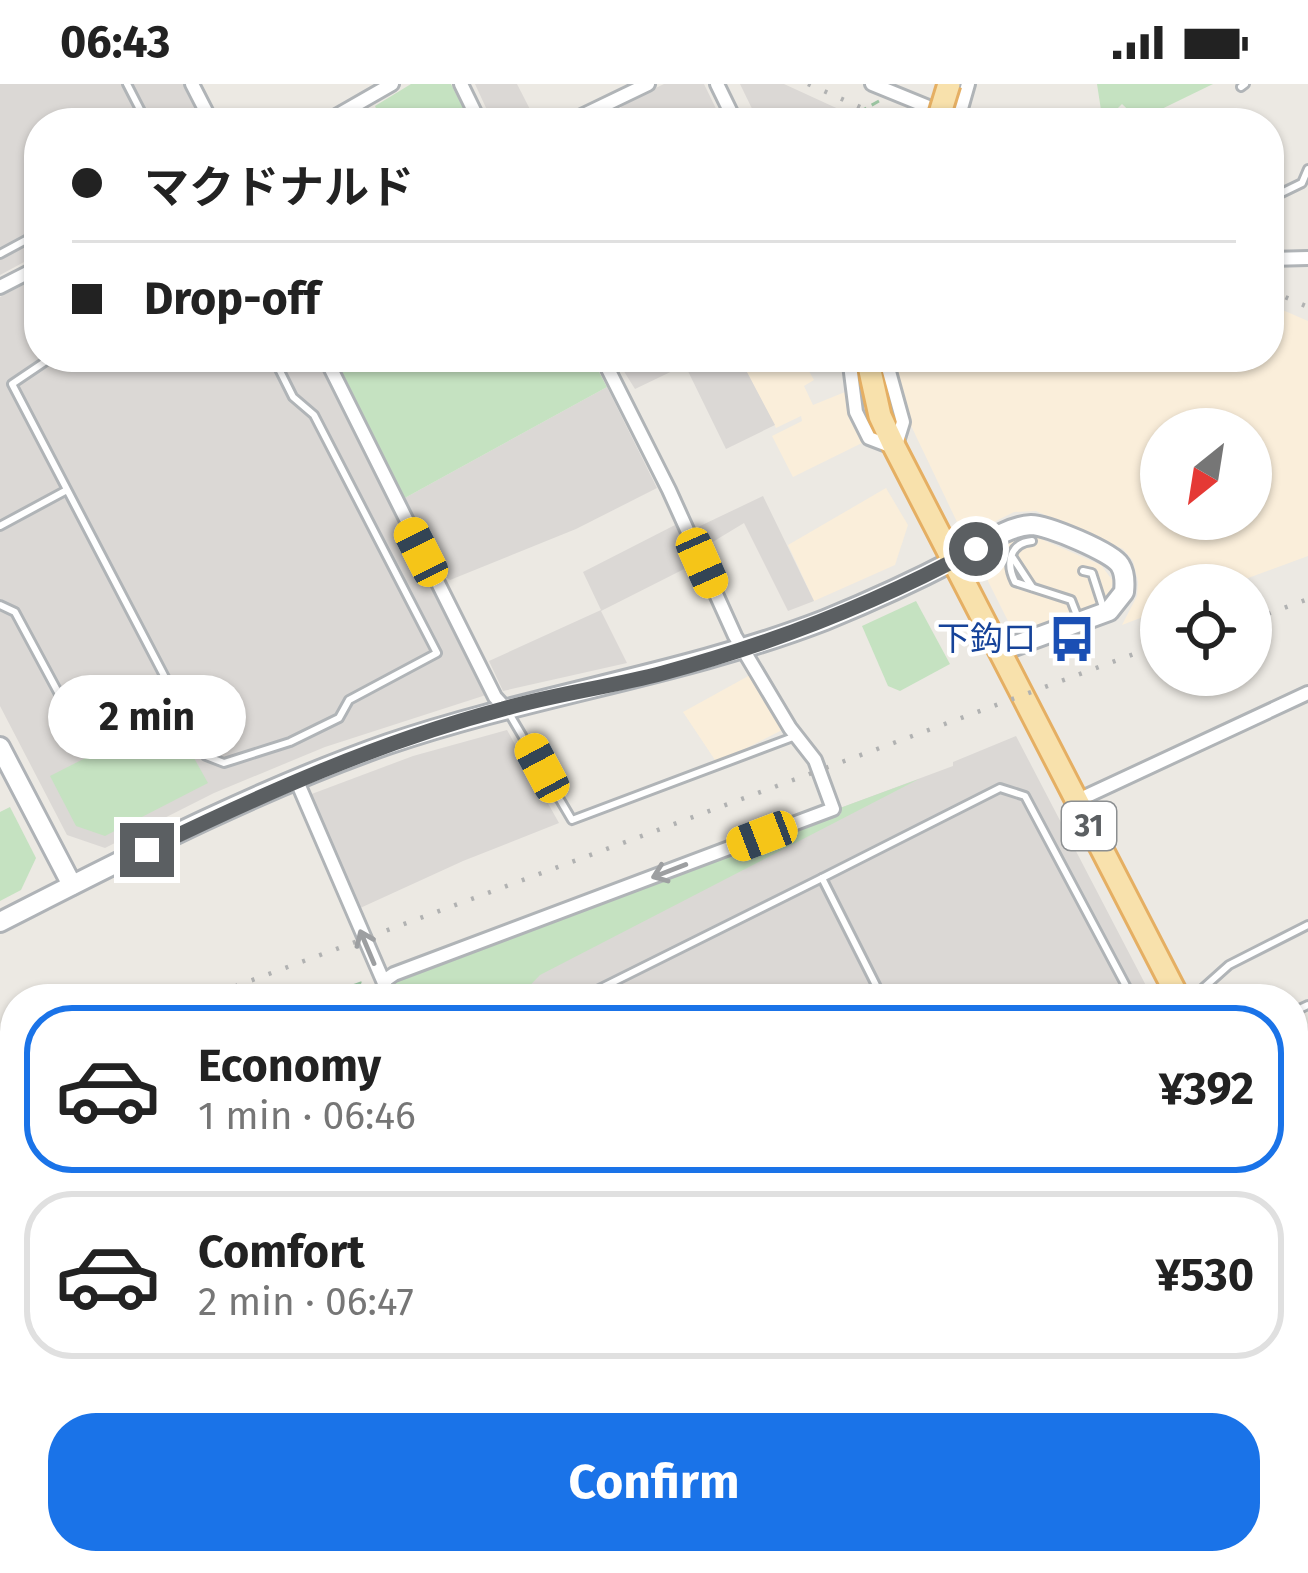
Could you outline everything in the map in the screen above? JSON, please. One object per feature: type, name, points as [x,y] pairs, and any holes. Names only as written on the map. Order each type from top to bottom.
[{"type":"main road","name":"31","points":[[867,372],[895,448],[1172,984]]},
{"type":"street","points":[[350,108],[392,84]]},
{"type":"street","points":[[598,108],[648,84]]},
{"type":"street","points":[[872,84],[923,108]]},
{"type":"street","points":[[332,372],[485,678],[505,708]]},
{"type":"street","points":[[388,984],[394,974],[833,809],[815,760],[735,636],[610,372]]},
{"type":"street","points":[[851,372],[856,412],[869,438],[895,448],[903,422],[889,372]]},
{"type":"street","points":[[0,922],[296,779],[505,708],[745,649],[828,619],[1015,528],[1047,527],[1112,557],[1121,566],[1124,592],[1105,612],[1000,651]]},
{"type":"street","points":[[1076,801],[1308,693]]},
{"type":"street","points":[[0,747],[72,885]]},
{"type":"street","points":[[296,779],[381,984]]},
{"type":"lane","points":[[1284,192],[1302,183],[1308,170]]},
{"type":"lane","points":[[30,372],[12,384],[65,491],[206,756],[224,763],[290,742],[339,718],[349,700],[437,653],[314,415],[293,397],[280,372]]},
{"type":"lane","points":[[0,526],[65,491]]},
{"type":"lane","points":[[1032,541],[1018,544],[1010,572],[1016,582],[1071,600],[1079,622]]},
{"type":"lane","points":[[1083,571],[1092,573],[1105,612]]},
{"type":"lane","points":[[0,605],[15,612],[88,748],[178,703]]},
{"type":"lane","points":[[505,708],[572,820],[796,736]]},
{"type":"lane","points":[[609,984],[1000,788],[1025,796],[1125,984]]},
{"type":"lane","points":[[822,878],[875,984]]},
{"type":"lane","points":[[1208,984],[1229,965],[1308,925]]},
{"type":"path","points":[[866,108],[881,99]]},
{"type":"shaded area","points":[[0,84],[183,84],[195,108],[24,108],[24,262],[0,275]]},
{"type":"shaded area","points":[[475,84],[517,84],[529,108],[486,108]]},
{"type":"shaded area","points":[[664,84],[704,84],[716,108],[622,108]]},
{"type":"shaded area","points":[[740,84],[784,84],[836,108],[752,108]]},
{"type":"shaded area","points":[[24,285],[24,372],[324,372],[486,695],[325,747],[214,793],[105,848],[67,835],[0,706],[0,297]]},
{"type":"shaded area","points":[[1284,311],[1308,321],[1308,556],[1272,569],[1272,564],[1140,564],[1140,618],[1122,625],[1137,596],[1138,582],[1133,561],[1123,549],[1036,511],[1014,512],[976,531],[957,522],[905,413],[895,372],[1284,372]]},
{"type":"shaded area","points":[[624,372],[670,372],[635,389]]},
{"type":"shaded area","points":[[688,372],[747,372],[775,425],[726,449]]},
{"type":"shaded area","points":[[747,372],[809,372],[814,380],[804,386],[813,405],[845,392],[862,443],[793,477],[772,436],[802,421],[801,416],[776,428]]},
{"type":"shaded area","points":[[607,387],[657,488],[576,529],[450,580],[444,576],[403,499]]},
{"type":"shaded area","points":[[886,488],[908,525],[895,565],[814,601],[788,545]]},
{"type":"shaded area","points":[[763,496],[814,601],[788,611],[744,523],[706,546],[698,527]]},
{"type":"shaded area","points":[[675,525],[694,564],[601,611],[627,663],[503,691],[489,661],[601,610],[583,572]]},
{"type":"shaded area","points":[[1021,536],[1034,536],[1101,565],[1113,581],[1110,596],[1096,606],[1025,632],[1009,623],[988,581],[988,555]]},
{"type":"shaded area","points":[[752,674],[784,729],[717,763],[683,712]]},
{"type":"shaded area","points":[[507,730],[559,823],[358,909],[309,795],[413,756]]},
{"type":"shaded area","points":[[1016,736],[1145,984],[396,984],[841,814],[840,808],[953,766],[953,762]]},
{"type":"green space","points":[[411,84],[451,84],[463,108],[376,108]]},
{"type":"green space","points":[[1097,84],[1213,84],[1164,108],[1122,104],[1101,108]]},
{"type":"green space","points":[[342,372],[599,372],[607,387],[403,499]]},
{"type":"green space","points":[[916,601],[950,664],[900,691],[888,686],[862,626]]},
{"type":"green space","points":[[170,715],[208,783],[105,836],[76,826],[50,776]]},
{"type":"green space","points":[[919,779],[540,975],[531,984],[394,984],[841,814],[840,808]]},
{"type":"green space","points":[[10,807],[36,858],[21,890],[0,901],[0,812]]},
{"type":"railway","points":[[808,84],[862,108]]},
{"type":"railway","points":[[1284,297],[1308,307]]},
{"type":"railway","points":[[1272,612],[1308,599]]},
{"type":"railway","points":[[242,984],[1140,652]]},
{"type":"place","name":"下鈎口","points":[[1072,639]]},
{"type":"route","points":[[147,850],[296,779],[389,744],[505,708],[745,649],[828,619],[976,549]]}]
